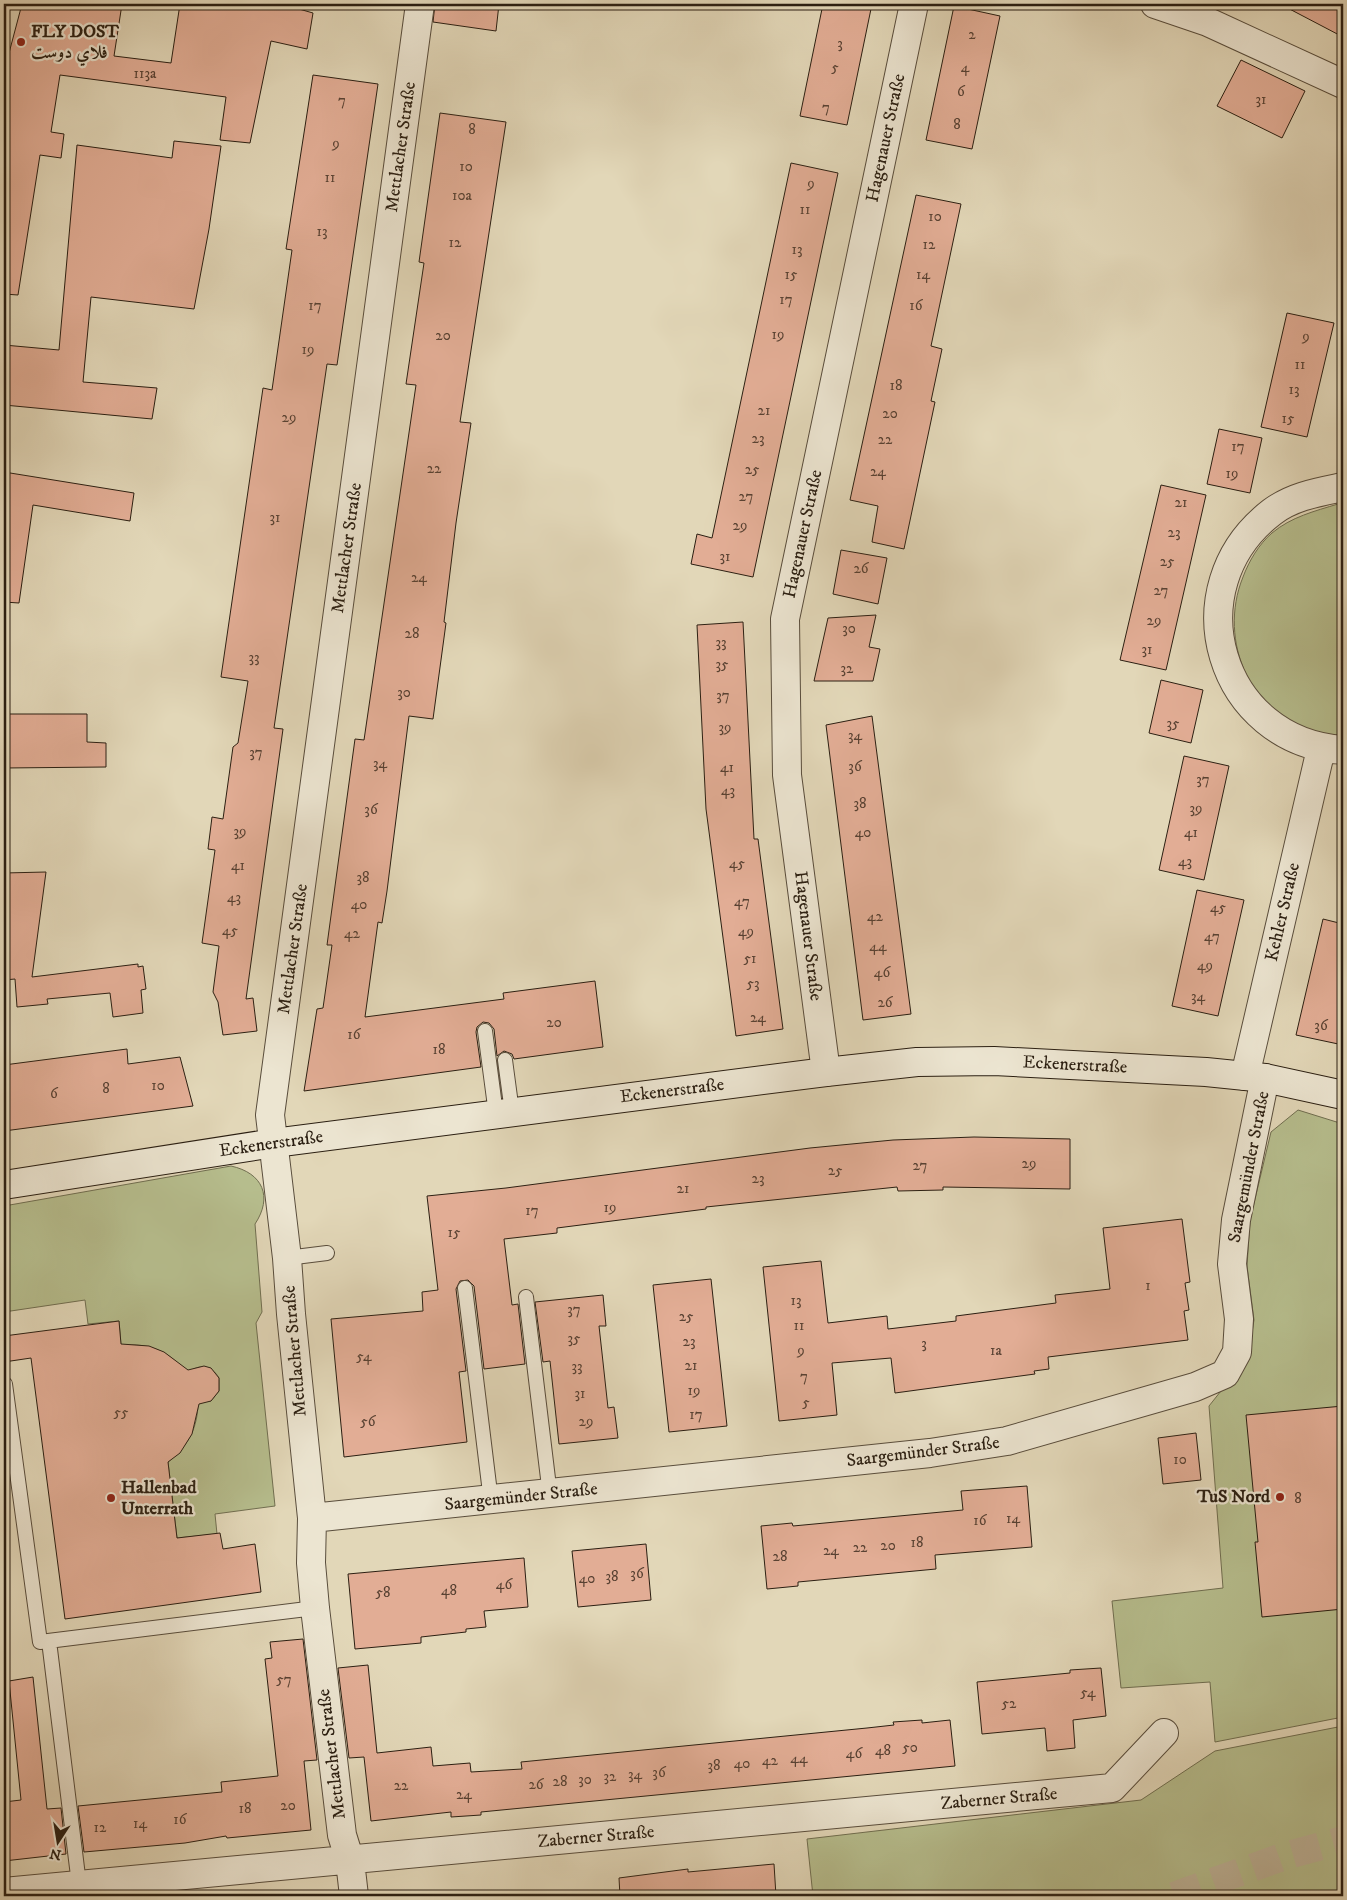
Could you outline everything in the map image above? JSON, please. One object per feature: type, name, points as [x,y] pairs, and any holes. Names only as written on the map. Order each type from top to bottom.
[{"type":"street","name":"Mettlacher Straße","points":[[354,1896],[350,1861],[342,1835],[315,1608],[311,1562],[312,1518],[287,1258],[270,1115],[420,4]]},
{"type":"street","name":"Hagenauer Straße","points":[[826,1072],[787,775],[785,619],[914,4]]},
{"type":"street","points":[[1155,4],[1208,22],[1343,84]]},
{"type":"street","name":"Kehler Straße","points":[[1255,1077],[1332,750],[1285,735],[1255,712],[1232,681],[1220,646],[1217,608],[1226,570],[1245,537],[1273,511],[1290,502],[1307,494],[1343,487]]},
{"type":"street","name":"Eckenerstraße","points":[[4,1185],[274,1143],[917,1062],[994,1061],[1255,1077],[1343,1095]]},
{"type":"street","name":"Saargemünder Straße","points":[[312,1518],[550,1495],[930,1453],[1007,1441],[1195,1387],[1225,1374],[1238,1352],[1239,1319],[1232,1264],[1255,1077]]},
{"type":"street","name":"Zaberner Straße","points":[[4,1892],[1112,1788],[1164,1733]]},
{"type":"lane","points":[[485,1031],[504,1113]]},
{"type":"lane","points":[[504,1113],[505,1060]]},
{"type":"lane","points":[[287,1258],[327,1254]]},
{"type":"lane","points":[[465,1288],[491,1501]]},
{"type":"lane","points":[[526,1297],[550,1495]]},
{"type":"lane","points":[[5,1384],[40,1642],[315,1608]]},
{"type":"lane","points":[[49,1641],[79,1884]]},
{"type":"green space","points":[[1338,504],[1343,505],[1343,739],[1321,736],[1296,727],[1276,713],[1259,695],[1246,674],[1238,651],[1234,626],[1236,602],[1243,577],[1251,559],[1263,542],[1279,527],[1304,515]]},
{"type":"green space","name":"TuS Nord","points":[[1298,1110],[1343,1124],[1343,1717],[1215,1742],[1210,1682],[1121,1688],[1112,1601],[1223,1588],[1209,1406],[1248,1357],[1254,1320],[1247,1266],[1250,1220],[1271,1132]]},
{"type":"green space","points":[[231,1166],[251,1174],[262,1188],[264,1196],[263,1205],[255,1224],[262,1312],[256,1323],[275,1506],[215,1514],[217,1534],[177,1538],[168,1462],[181,1450],[191,1436],[198,1411],[198,1402],[211,1401],[219,1391],[219,1378],[213,1370],[204,1367],[191,1370],[187,1374],[174,1359],[150,1347],[121,1345],[119,1321],[88,1324],[85,1300],[4,1312],[4,1206]]},
{"type":"green space","points":[[1343,1726],[1343,1896],[813,1896],[807,1839],[1141,1800],[1215,1751]]},
{"type":"building","points":[[22,4],[122,4],[114,56],[171,63],[180,4],[300,4],[299,9],[313,13],[307,49],[271,41],[250,143],[220,140],[226,97],[60,75],[51,132],[64,134],[61,158],[40,155],[18,295],[4,294],[4,72]]},
{"type":"building","points":[[435,4],[499,4],[496,31],[433,22]]},
{"type":"building","points":[[823,4],[872,4],[847,125],[800,116]]},
{"type":"building","points":[[1280,4],[1343,4],[1343,37]]},
{"type":"building","points":[[954,6],[1000,16],[972,149],[926,140]]},
{"type":"building","points":[[1241,60],[1305,91],[1282,138],[1217,106]]},
{"type":"building","points":[[313,75],[378,84],[337,365],[327,364],[274,728],[283,729],[246,999],[253,998],[257,1031],[223,1035],[218,1002],[213,992],[219,946],[202,943],[215,850],[208,849],[212,817],[223,819],[233,747],[238,743],[248,681],[221,677],[263,388],[272,390],[292,250],[286,249]]},
{"type":"building","points":[[440,113],[506,122],[460,422],[471,423],[456,523],[444,622],[446,623],[433,719],[409,716],[387,891],[382,923],[378,922],[365,1017],[504,999],[503,993],[595,981],[603,1047],[514,1059],[512,1054],[504,1051],[497,1056],[494,1029],[489,1023],[483,1022],[477,1027],[476,1032],[481,1067],[304,1091],[317,1009],[323,1008],[332,945],[327,945],[355,739],[364,740],[416,385],[406,384],[424,263],[419,262]]},
{"type":"building","points":[[174,141],[221,146],[209,229],[194,309],[91,297],[83,382],[157,388],[152,419],[4,405],[4,345],[59,350],[77,145],[172,158]]},
{"type":"building","points":[[791,163],[838,173],[753,577],[691,564],[697,534],[712,538]]},
{"type":"building","points":[[916,195],[961,204],[931,346],[942,349],[931,401],[935,402],[904,549],[872,542],[878,506],[850,500]]},
{"type":"building","points":[[1287,313],[1334,323],[1307,437],[1261,427]]},
{"type":"building","points":[[1219,429],[1262,438],[1250,493],[1207,484]]},
{"type":"building","points":[[4,472],[134,493],[130,521],[33,505],[19,603],[4,602]]},
{"type":"building","points":[[1161,485],[1206,495],[1166,670],[1120,660]]},
{"type":"building","points":[[841,550],[887,558],[878,604],[833,594]]},
{"type":"building","points":[[876,615],[869,647],[880,649],[873,681],[814,681],[828,618]]},
{"type":"building","points":[[743,622],[754,839],[758,839],[783,1029],[736,1036],[706,809],[697,625]]},
{"type":"building","points":[[1161,680],[1203,690],[1191,743],[1149,733]]},
{"type":"building","points":[[4,714],[87,714],[87,742],[106,743],[106,767],[4,768]]},
{"type":"building","points":[[872,716],[911,1014],[863,1020],[826,725]]},
{"type":"building","points":[[1184,756],[1229,766],[1204,880],[1159,870]]},
{"type":"building","points":[[46,872],[32,977],[138,964],[138,967],[143,966],[146,989],[141,990],[143,1013],[113,1017],[110,993],[47,999],[48,1004],[17,1007],[15,979],[4,980],[4,873]]},
{"type":"building","points":[[1197,890],[1244,900],[1218,1016],[1172,1006]]},
{"type":"building","points":[[1323,919],[1343,924],[1343,1045],[1296,1035]]},
{"type":"building","points":[[127,1049],[128,1064],[180,1057],[193,1106],[4,1131],[4,1065]]},
{"type":"building","points":[[974,1137],[1070,1139],[1070,1189],[943,1187],[943,1190],[898,1191],[897,1187],[706,1207],[706,1209],[557,1228],[557,1233],[504,1239],[512,1305],[518,1304],[525,1364],[484,1369],[474,1286],[468,1280],[460,1281],[456,1289],[466,1371],[459,1372],[467,1442],[344,1457],[331,1319],[423,1311],[422,1292],[438,1290],[427,1196],[506,1188],[810,1148],[893,1140]]},
{"type":"building","points":[[1182,1219],[1190,1282],[1185,1283],[1189,1310],[1184,1311],[1188,1340],[1048,1357],[1049,1369],[1034,1371],[1035,1374],[895,1393],[891,1358],[832,1363],[837,1415],[779,1421],[763,1267],[821,1261],[828,1323],[887,1316],[888,1329],[956,1321],[956,1316],[1056,1303],[1055,1295],[1110,1289],[1103,1228]]},
{"type":"building","points":[[711,1279],[727,1426],[669,1432],[653,1285]]},
{"type":"building","points":[[603,1295],[606,1326],[599,1326],[608,1408],[614,1407],[618,1438],[559,1444],[550,1361],[543,1362],[535,1302]]},
{"type":"building","name":"Hallenbad Unterrath","points":[[119,1321],[121,1344],[149,1346],[164,1352],[188,1370],[204,1366],[211,1368],[219,1378],[219,1391],[211,1401],[199,1404],[192,1434],[180,1453],[168,1462],[177,1538],[220,1533],[223,1549],[255,1544],[261,1592],[65,1619],[31,1358],[4,1362],[4,1336]]},
{"type":"building","points":[[1343,1406],[1343,1609],[1262,1617],[1255,1542],[1258,1542],[1246,1415]]},
{"type":"building","points":[[1196,1433],[1201,1480],[1163,1484],[1158,1438]]},
{"type":"building","points":[[1027,1486],[1032,1547],[935,1555],[936,1569],[798,1582],[798,1586],[767,1589],[761,1526],[792,1523],[793,1526],[963,1510],[961,1491]]},
{"type":"building","points":[[646,1544],[651,1600],[578,1607],[572,1551]]},
{"type":"building","points":[[524,1558],[528,1607],[484,1611],[486,1627],[466,1629],[466,1632],[421,1637],[421,1643],[355,1649],[348,1574]]},
{"type":"building","points":[[303,1639],[317,1760],[304,1761],[311,1830],[227,1838],[226,1836],[185,1843],[84,1852],[78,1806],[222,1792],[221,1782],[278,1776],[265,1659],[272,1658],[270,1642]]},
{"type":"building","points":[[368,1665],[377,1753],[431,1747],[433,1766],[470,1763],[471,1772],[522,1769],[521,1762],[867,1728],[894,1725],[893,1722],[922,1720],[922,1723],[950,1720],[955,1766],[481,1812],[481,1815],[451,1817],[451,1812],[371,1821],[364,1757],[349,1758],[338,1668]]},
{"type":"building","points":[[1101,1668],[1106,1716],[1073,1720],[1075,1748],[1047,1751],[1045,1728],[982,1734],[977,1682]]},
{"type":"building","points":[[33,1677],[47,1809],[61,1808],[66,1854],[4,1861],[4,1802],[21,1800],[9,1681]]},
{"type":"building","points":[[774,1864],[776,1896],[620,1896],[619,1878],[688,1869],[688,1872]]},
{"type":"tunnel","points":[[1174,1896],[1285,1856],[1343,1840]]},
{"type":"place","name":"FLY DOST فلاي دوست","points":[[21,42]]},
{"type":"place","name":"TuS Nord","points":[[1280,1497]]},
{"type":"place","name":"Hallenbad Unterrath","points":[[111,1498]]}]
